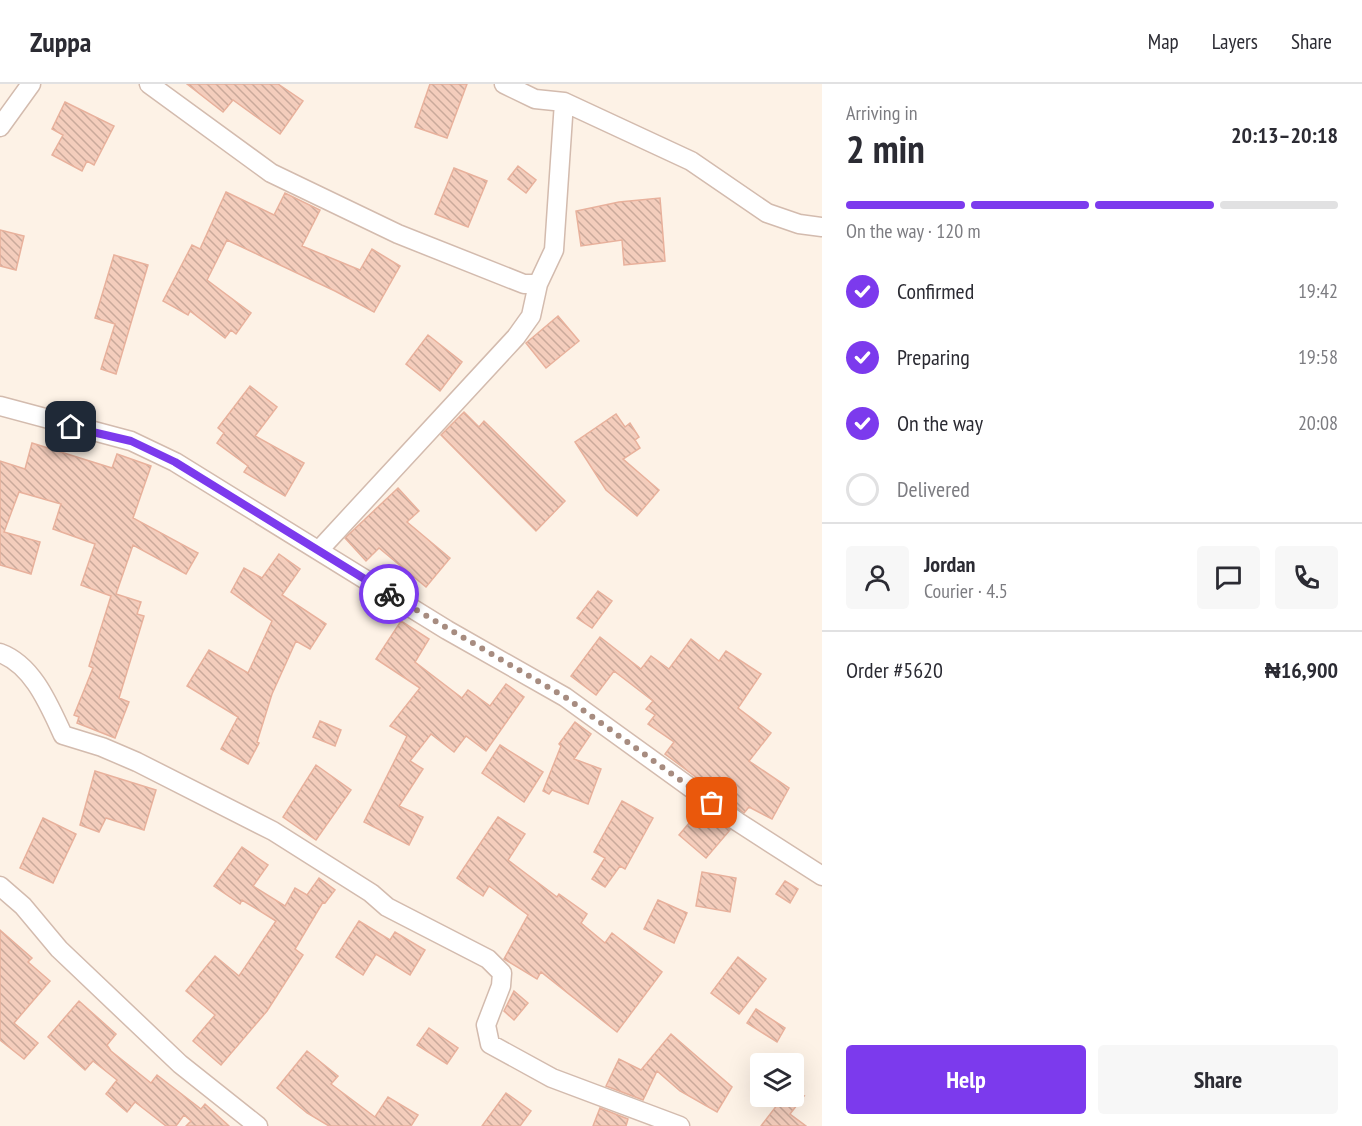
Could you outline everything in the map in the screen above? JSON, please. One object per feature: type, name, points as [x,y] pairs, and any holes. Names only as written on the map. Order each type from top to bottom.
[{"type":"street","points":[[0,127],[31,84]]},
{"type":"street","points":[[149,84],[271,173],[398,234],[524,284],[538,284]]},
{"type":"street","points":[[504,84],[535,99],[564,102],[691,161],[767,213],[799,224],[822,227]]},
{"type":"street","points":[[320,549],[516,338],[531,316],[538,284],[554,250],[564,102]]},
{"type":"street","points":[[0,406],[131,441],[183,466],[447,630],[565,697],[738,822],[822,876]]},
{"type":"street","points":[[0,653],[12,657],[35,682],[63,735],[102,747],[137,762],[273,831],[387,907],[488,959],[502,973],[501,986],[486,1025],[490,1044],[552,1078],[680,1126]]},
{"type":"street","points":[[0,886],[23,906],[59,949],[172,1057],[258,1126]]},
{"type":"building","points":[[187,84],[278,84],[303,101],[280,134],[233,100],[223,112]]},
{"type":"building","points":[[430,84],[467,84],[447,138],[415,127]]},
{"type":"building","points":[[65,102],[114,126],[94,165],[87,161],[82,171],[52,155],[63,135],[52,129]]},
{"type":"building","points":[[518,166],[536,180],[526,193],[508,179]]},
{"type":"building","points":[[454,168],[487,181],[468,227],[435,214]]},
{"type":"building","points":[[226,192],[274,215],[285,193],[320,210],[302,246],[360,270],[372,249],[400,266],[374,312],[227,240],[207,280],[251,313],[236,334],[231,330],[225,338],[190,311],[188,315],[163,301],[192,245],[200,249]]},
{"type":"building","points":[[660,198],[665,261],[624,265],[622,240],[581,246],[576,211],[619,202]]},
{"type":"building","points":[[0,230],[24,236],[16,270],[0,266]]},
{"type":"building","points":[[114,255],[148,265],[116,374],[101,369],[115,324],[95,318]]},
{"type":"building","points":[[558,316],[579,341],[546,368],[526,343]]},
{"type":"building","points":[[428,335],[462,362],[440,391],[406,364]]},
{"type":"building","points":[[250,386],[277,407],[255,436],[304,463],[285,496],[244,472],[248,466],[217,443],[224,433],[218,428]]},
{"type":"building","points":[[464,412],[479,427],[484,421],[565,501],[536,531],[441,435]]},
{"type":"building","points":[[616,414],[625,427],[630,423],[639,437],[635,440],[640,448],[623,459],[659,490],[637,516],[606,490],[575,442]]},
{"type":"building","points":[[32,443],[112,468],[117,454],[151,466],[133,518],[198,553],[186,574],[133,545],[116,594],[141,602],[137,614],[144,616],[119,698],[129,702],[115,738],[77,723],[79,717],[74,715],[93,668],[89,666],[111,596],[81,585],[95,544],[53,529],[61,504],[19,492],[4,532],[40,542],[31,574],[0,565],[0,461],[25,469]]},
{"type":"building","points":[[398,488],[419,511],[407,522],[450,558],[426,587],[379,548],[366,561],[345,538]]},
{"type":"building","points":[[279,554],[300,569],[282,595],[326,624],[310,649],[296,641],[272,694],[257,742],[259,743],[248,764],[221,749],[238,717],[187,686],[209,650],[248,673],[272,621],[231,592],[244,568],[262,578]]},
{"type":"building","points":[[598,591],[612,601],[592,628],[577,618]]},
{"type":"building","points":[[401,621],[429,639],[415,662],[462,698],[468,690],[490,706],[506,684],[524,697],[486,751],[466,736],[454,752],[431,734],[410,761],[423,769],[399,806],[423,817],[409,845],[364,822],[407,736],[390,726],[420,688],[376,659]]},
{"type":"building","points":[[600,637],[641,669],[651,656],[669,669],[691,639],[719,661],[726,651],[761,674],[738,708],[771,733],[749,761],[789,788],[772,819],[749,807],[744,813],[665,754],[674,742],[648,724],[655,715],[646,709],[653,701],[614,671],[596,695],[571,676]]},
{"type":"building","points":[[320,721],[341,730],[335,746],[313,737]]},
{"type":"building","points":[[575,722],[591,734],[574,759],[601,769],[588,804],[552,790],[549,794],[543,791],[561,746],[559,744]]},
{"type":"building","points":[[500,745],[543,772],[524,802],[482,773]]},
{"type":"building","points":[[316,765],[351,790],[316,840],[283,817]]},
{"type":"building","points":[[95,771],[156,790],[144,830],[106,818],[99,832],[80,825]]},
{"type":"building","points":[[622,801],[653,818],[625,869],[620,866],[605,887],[592,879],[605,858],[594,852]]},
{"type":"building","points":[[701,809],[730,830],[706,858],[679,835]]},
{"type":"building","points":[[498,817],[525,834],[508,860],[557,897],[559,894],[587,914],[581,923],[605,943],[612,933],[662,972],[617,1032],[541,972],[537,979],[504,959],[528,915],[489,886],[483,896],[457,878]]},
{"type":"building","points":[[43,818],[76,834],[53,883],[20,868]]},
{"type":"building","points":[[242,847],[268,865],[253,886],[285,906],[295,888],[307,895],[319,878],[335,890],[325,903],[323,902],[295,949],[303,955],[267,1011],[221,1065],[193,1041],[215,1015],[186,991],[215,956],[239,976],[276,921],[242,900],[240,904],[214,886]]},
{"type":"building","points":[[702,872],[736,878],[730,912],[696,906]]},
{"type":"building","points":[[785,881],[798,889],[790,903],[776,894]]},
{"type":"building","points":[[658,900],[687,913],[674,943],[644,929]]},
{"type":"building","points":[[359,921],[390,940],[395,932],[425,950],[410,975],[376,954],[363,975],[336,957]]},
{"type":"building","points":[[0,930],[32,958],[28,962],[50,981],[14,1023],[38,1043],[24,1059],[0,1040]]},
{"type":"building","points":[[738,957],[766,979],[739,1014],[711,993]]},
{"type":"building","points":[[514,991],[528,1003],[514,1020],[504,1011]]},
{"type":"building","points":[[79,1001],[116,1034],[107,1045],[111,1051],[151,1083],[157,1075],[201,1109],[205,1104],[229,1126],[186,1126],[191,1121],[184,1115],[176,1126],[166,1126],[135,1102],[127,1112],[106,1094],[117,1080],[93,1061],[85,1070],[48,1037]]},
{"type":"building","points":[[756,1009],[785,1028],[777,1042],[747,1023]]},
{"type":"building","points":[[429,1028],[458,1048],[447,1064],[417,1045]]},
{"type":"building","points":[[671,1034],[732,1087],[717,1112],[680,1091],[657,1071],[643,1100],[606,1086],[619,1059],[641,1070]]},
{"type":"building","points":[[307,1051],[338,1076],[331,1084],[375,1117],[388,1097],[418,1115],[411,1126],[329,1126],[307,1113],[277,1088]]},
{"type":"building","points":[[506,1093],[531,1111],[520,1126],[482,1126]]},
{"type":"building","points":[[776,1107],[795,1107],[790,1114],[806,1126],[761,1126]]},
{"type":"building","points":[[600,1108],[628,1119],[626,1126],[593,1126]]},
{"type":"way so far","points":[[389,594],[565,697],[712,803]]},
{"type":"route","points":[[71,427],[131,441],[175,462],[218,486],[389,594]]}]
